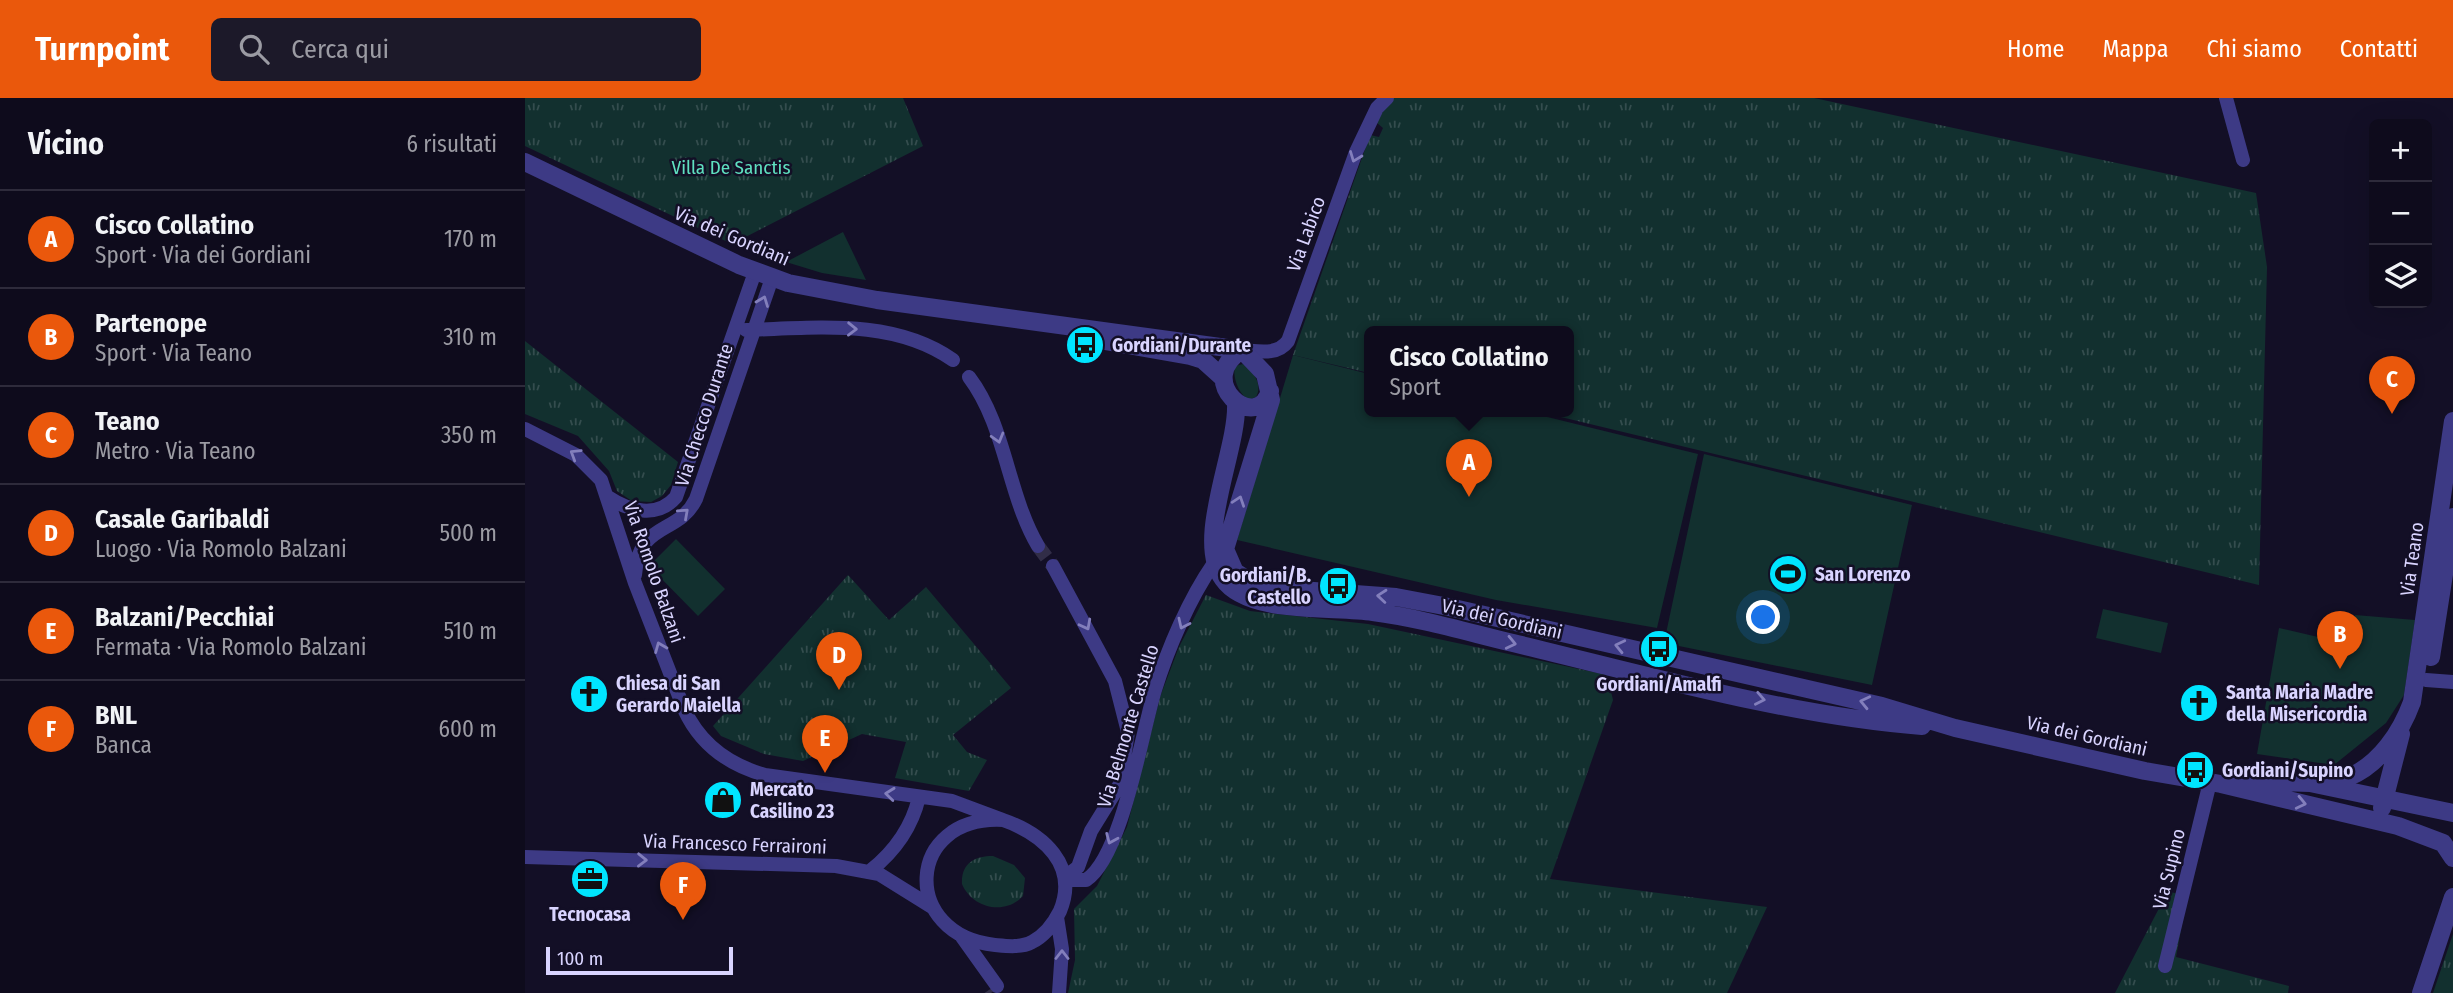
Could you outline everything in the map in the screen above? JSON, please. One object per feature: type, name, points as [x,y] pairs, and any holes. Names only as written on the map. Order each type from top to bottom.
[{"type":"street","name":"Via Labico","points":[[1242,350],[1270,352],[1280,349],[1287,341],[1356,152],[1377,108],[1387,98]]},
{"type":"street","points":[[2226,98],[2243,160]]},
{"type":"street","name":"Via dei Gordiani","points":[[525,162],[763,275],[844,294],[1242,350]]},
{"type":"street","name":"Via Checco Durante","points":[[635,583],[637,561],[645,541],[680,519],[694,504],[752,329],[763,275]]},
{"type":"street","name":"Via Checco Durante","points":[[608,496],[627,507],[648,511],[664,507],[675,497],[734,330],[763,275]]},
{"type":"street","name":"Via dei Gordiani","points":[[1017,320],[1077,336],[1190,356],[1203,360],[1223,378]]},
{"type":"street","points":[[734,330],[890,332],[921,341],[953,359]]},
{"type":"street","points":[[1242,350],[1261,368],[1270,391],[1266,399],[1256,407],[1245,409],[1236,404],[1223,378],[1226,362],[1242,350]]},
{"type":"street","points":[[969,377],[990,413],[1010,483],[1038,546]]},
{"type":"street","name":"Via dei Gordiani","points":[[1270,391],[1270,407],[1226,541],[1226,555],[1232,568],[1248,583],[1265,588],[1396,597],[1436,604],[1882,706],[1955,728],[2145,771],[2210,782],[2397,826],[2450,848]]},
{"type":"street","points":[[1214,563],[1220,489],[1236,404]]},
{"type":"street","name":"Via Romolo Balzani","points":[[525,429],[585,460],[601,480],[635,583],[688,716],[705,741],[720,755],[743,768],[774,777],[962,803],[1003,820]]},
{"type":"street","name":"Via Teano","points":[[2412,702],[2426,680],[2448,520],[2452,431]]},
{"type":"street","name":"Via Teano","points":[[2310,783],[2345,778],[2357,773],[2377,757],[2403,727],[2412,702],[2448,520]]},
{"type":"street","name":"Via dei Gordiani","points":[[1214,563],[1230,587],[1253,601],[1391,615],[1837,715],[1955,728]]},
{"type":"street","name":"Via Belmonte Castello","points":[[1066,879],[1086,880],[1100,866],[1131,789],[1160,676],[1214,563]]},
{"type":"street","points":[[1053,566],[1115,681],[1128,732],[1120,784],[1091,831],[1078,867],[1066,879]]},
{"type":"street","points":[[2426,680],[2453,682]]},
{"type":"street","points":[[2397,826],[2384,814],[2383,797],[2403,727]]},
{"type":"street","points":[[2393,756],[2395,782],[2401,793],[2415,804]]},
{"type":"street","name":"Via dei Gordiani","points":[[2210,782],[2260,780],[2310,783],[2453,813]]},
{"type":"street","name":"Via Supino","points":[[2165,966],[2210,782]]},
{"type":"street","points":[[870,870],[884,859],[904,834],[915,813],[919,797]]},
{"type":"street","points":[[1003,820],[1027,829],[1046,842],[1066,879],[1064,899],[1057,917],[1041,936],[1023,945],[985,944],[962,936],[943,923],[932,907],[927,875],[933,853],[941,841],[964,823],[1003,820]]},
{"type":"street","name":"Via Francesco Ferraironi","points":[[525,857],[792,863],[870,870],[896,883],[932,907]]},
{"type":"street","points":[[2421,993],[2453,897]]},
{"type":"street","points":[[1057,917],[1062,949],[1059,993]]},
{"type":"street","points":[[962,936],[993,988]]},
{"type":"green space","name":"Villa De Sanctis","points":[[525,98],[903,98],[923,146],[732,244],[525,146]]},
{"type":"green space","points":[[1393,98],[1814,98],[2256,193],[2267,267],[2259,585],[1561,417],[1574,417],[1574,326],[1364,326],[1364,372],[1293,355],[1370,135],[1379,137],[1383,128],[1376,122],[1384,107]]},
{"type":"green space","points":[[843,232],[866,280],[822,273],[786,262]]},
{"type":"green space","points":[[525,341],[678,462],[671,485],[662,496],[651,502],[632,501],[617,491],[609,471],[578,436],[525,414]]},
{"type":"green space","points":[[1293,355],[1364,373],[1364,417],[1547,417],[1698,454],[1657,628],[1496,600],[1237,540]]},
{"type":"green space","points":[[1243,364],[1251,370],[1258,383],[1256,397],[1249,400],[1239,390],[1235,380],[1235,366]]},
{"type":"green space","name":"San Lorenzo","points":[[1704,454],[1912,505],[1872,685],[1664,643]]},
{"type":"green space","points":[[676,539],[725,589],[698,616],[649,566]]},
{"type":"green space","points":[[848,575],[889,620],[926,587],[1011,688],[953,735],[967,752],[987,760],[969,791],[895,778],[906,742],[862,734],[803,761],[764,754],[721,736],[713,726]]},
{"type":"green space","points":[[1206,595],[1250,611],[1368,624],[1607,675],[1613,700],[1550,879],[1767,907],[1727,993],[1068,993],[1075,960],[1074,909],[1097,886],[1127,827],[1160,697],[1179,647]]},
{"type":"green space","points":[[2103,609],[2168,623],[2161,653],[2096,638]]},
{"type":"green space","points":[[2355,615],[2415,620],[2404,695],[2386,723],[2334,765],[2257,754],[2279,628],[2348,644]]},
{"type":"green space","points":[[993,856],[1014,865],[1025,878],[1023,896],[1007,906],[981,904],[973,899],[962,884],[964,871],[970,862],[980,857]]},
{"type":"green space","points":[[2168,891],[2187,897],[2176,957],[2289,986],[2288,993],[2115,993]]},
{"type":"green space","points":[[2453,934],[2453,993],[2433,993]]},
{"type":"tunnel","points":[[1038,546],[1053,566]]},
{"type":"place","name":"Gordiani/Durante","points":[[1085,345]]},
{"type":"place","name":"Teano","points":[[2392,414]]},
{"type":"place","name":"Cisco Collatino","points":[[1469,497]]},
{"type":"place","name":"San Lorenzo","points":[[1788,574]]},
{"type":"place","name":"Gordiani/B. Castello","points":[[1338,586]]},
{"type":"place","name":"Gordiani/Amalfi","points":[[1659,649]]},
{"type":"place","name":"Partenope","points":[[2340,669]]},
{"type":"place","name":"Casale Garibaldi","points":[[839,690]]},
{"type":"place","name":"Chiesa di San Gerardo Maiella","points":[[589,694]]},
{"type":"place","name":"Santa Maria Madre della Misericordia","points":[[2199,703]]},
{"type":"place","name":"Gordiani/Supino","points":[[2195,770]]},
{"type":"place","name":"Balzani/Pecchiai","points":[[825,773]]},
{"type":"place","name":"Mercato Casilino 23","points":[[723,800]]},
{"type":"place","name":"Tecnocasa","points":[[590,879]]},
{"type":"place","name":"BNL","points":[[683,920]]}]
